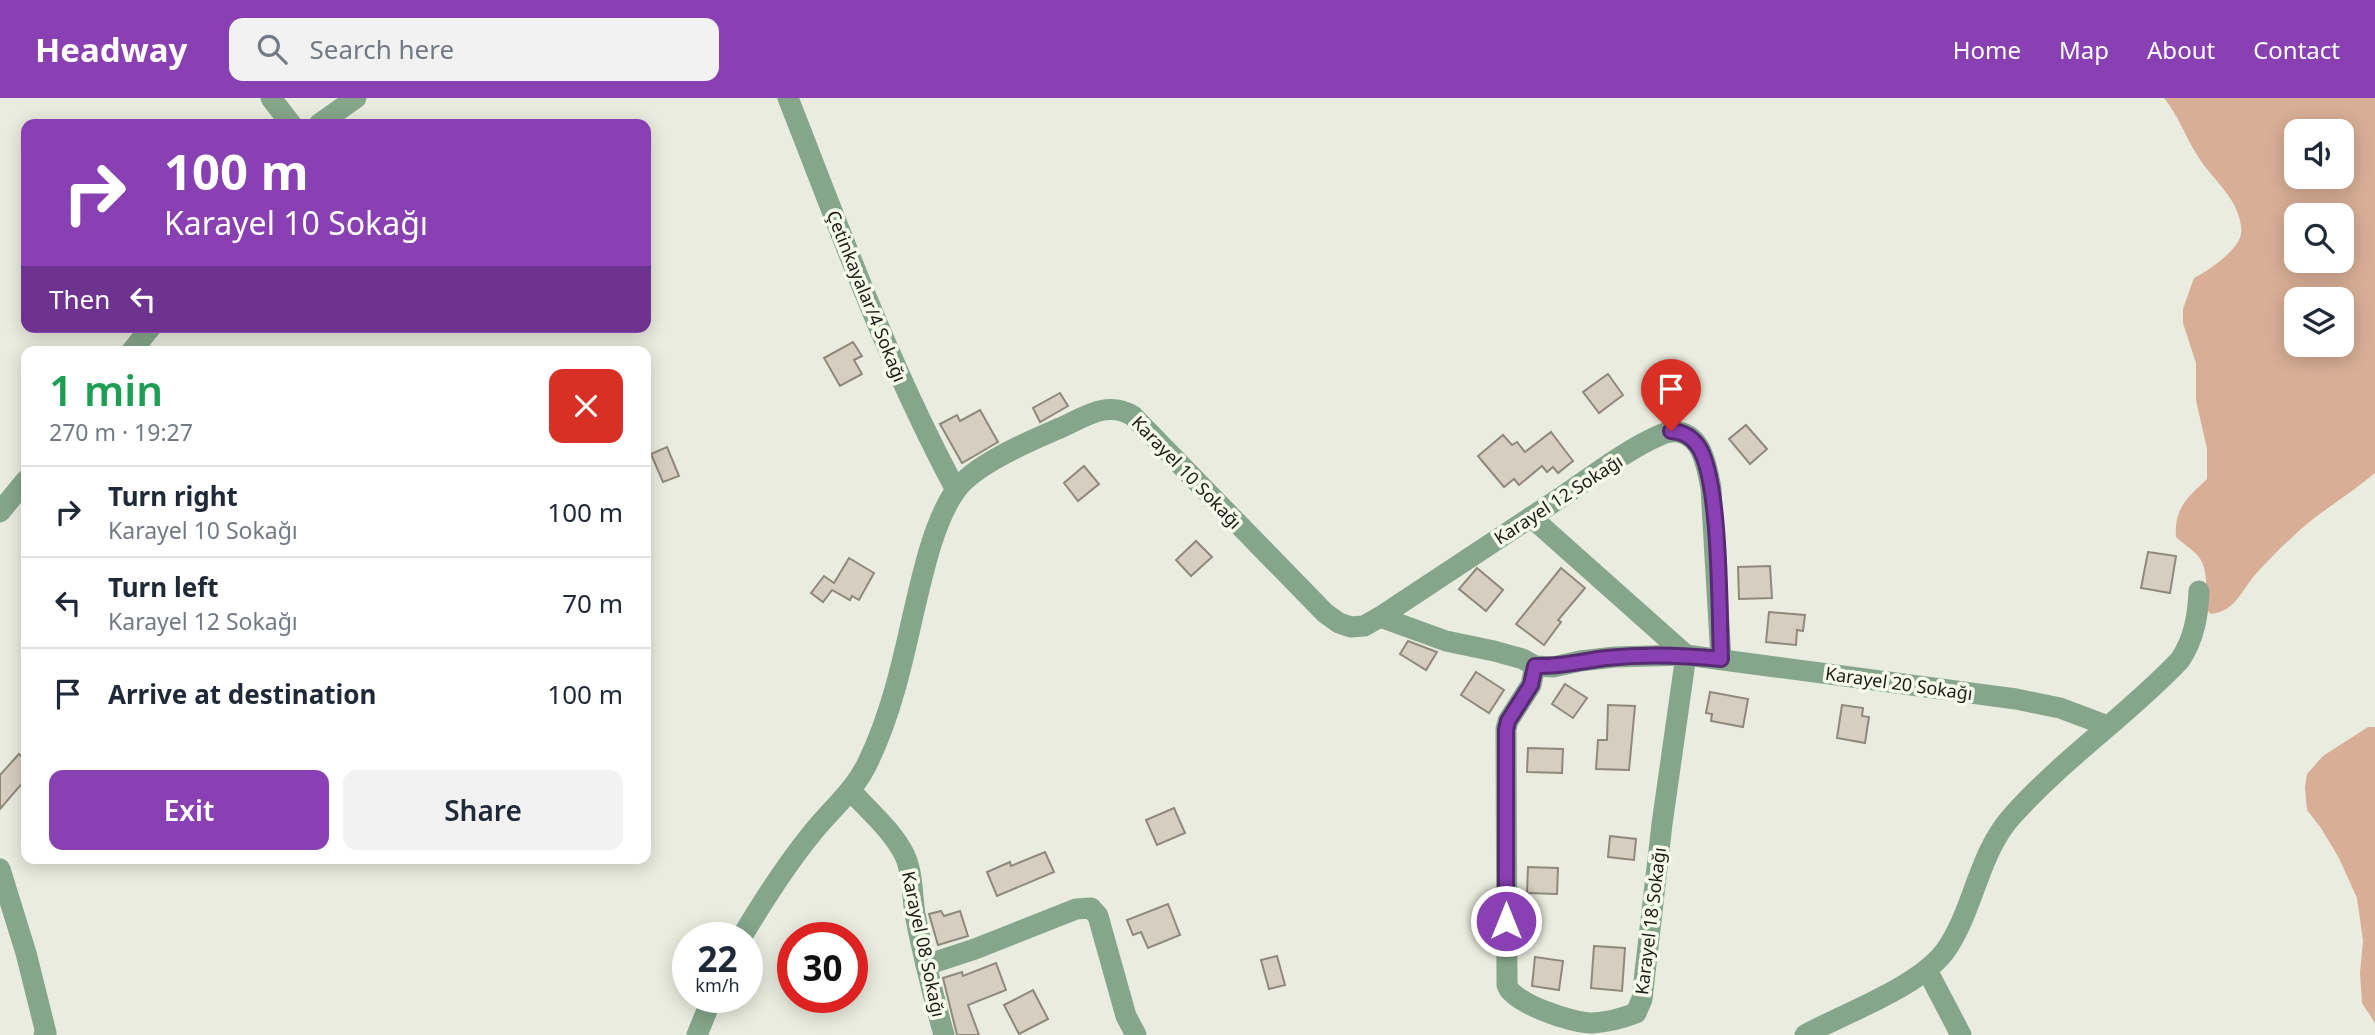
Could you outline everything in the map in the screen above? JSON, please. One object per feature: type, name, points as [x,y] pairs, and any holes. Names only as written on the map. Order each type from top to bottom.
[{"type":"street","points":[[271,98],[286,119]]},
{"type":"street","points":[[326,119],[356,98]]},
{"type":"street","name":"Çetinkayalar/4 Sokağı","points":[[788,98],[903,386],[956,490]]},
{"type":"street","name":"Karayel 10 Sokağı","points":[[752,922],[809,836],[850,790],[869,761],[904,657],[931,545],[940,520],[956,490],[978,470],[1032,441],[1099,411],[1112,408],[1124,410],[1150,432],[1325,613],[1339,623],[1351,627],[1364,626],[1380,617]]},
{"type":"street","name":"Karayel 12 Sokağı","points":[[1380,617],[1656,436],[1671,431],[1681,432],[1699,447],[1711,488],[1721,659]]},
{"type":"street","points":[[0,512],[21,486]]},
{"type":"street","points":[[1531,517],[1686,655]]},
{"type":"street","points":[[1805,1035],[1903,985],[1939,960],[1949,947],[1985,859],[2001,828],[2037,791],[2180,660],[2194,632],[2199,591]]},
{"type":"street","points":[[1380,617],[1446,641],[1494,650],[1523,659],[1535,666],[1553,667],[1615,657],[1686,655]]},
{"type":"street","name":"Karayel 20 Sokağı","points":[[1686,655],[2015,699],[2060,708],[2108,726]]},
{"type":"street","name":"Karayel 18 Sokağı","points":[[1535,666],[1531,685],[1508,721],[1506,730],[1507,985],[1508,991],[1518,999],[1591,1023],[1636,1013],[1642,999],[1657,863],[1686,655]]},
{"type":"street","name":"Karayel 08 Sokağı","points":[[850,790],[893,838],[905,856],[926,965],[944,1035]]},
{"type":"street","points":[[0,869],[26,953],[45,1034]]},
{"type":"street","points":[[926,965],[975,949],[1076,909],[1091,908],[1098,916],[1126,1016],[1136,1035]]},
{"type":"street","points":[[1927,970],[1961,1035]]},
{"type":"street","points":[[696,1035],[706,1013]]},
{"type":"shaded area","points":[[2164,98],[2375,98],[2375,473],[2290,539],[2254,576],[2231,605],[2211,614],[2205,608],[2206,578],[2203,564],[2194,552],[2176,537],[2180,511],[2188,498],[2207,479],[2207,449],[2196,400],[2196,363],[2183,323],[2183,309],[2194,278],[2229,254],[2239,240],[2241,225],[2232,202],[2201,161]]},
{"type":"shaded area","points":[[2368,727],[2375,727],[2375,1023],[2362,1003],[2360,973],[2363,941],[2357,898],[2339,858],[2307,810],[2305,788],[2307,774],[2323,756]]},
{"type":"building","points":[[853,342],[862,356],[854,360],[862,374],[840,386],[824,358]]},
{"type":"building","points":[[1608,374],[1623,395],[1599,413],[1583,392]]},
{"type":"building","points":[[1060,393],[1068,406],[1040,422],[1033,408]]},
{"type":"building","points":[[980,410],[998,442],[962,463],[940,424],[957,415],[960,421]]},
{"type":"building","points":[[1746,425],[1767,449],[1750,464],[1729,439]]},
{"type":"building","points":[[1551,432],[1573,461],[1558,473],[1553,467],[1547,472],[1542,466],[1519,485],[1514,479],[1504,487],[1478,456],[1503,435],[1512,445],[1517,442],[1525,452]]},
{"type":"building","points":[[667,447],[679,476],[663,482],[651,454]]},
{"type":"building","points":[[1084,466],[1099,484],[1078,501],[1064,483]]},
{"type":"building","points":[[1196,541],[1212,557],[1191,576],[1176,560]]},
{"type":"building","points":[[2148,552],[2176,556],[2170,593],[2141,588]]},
{"type":"building","points":[[849,558],[874,573],[859,600],[852,596],[850,600],[832,590],[823,602],[811,593],[824,576],[834,583]]},
{"type":"building","points":[[1770,566],[1772,598],[1739,599],[1738,567]]},
{"type":"building","points":[[1477,568],[1503,590],[1486,611],[1459,589]]},
{"type":"building","points":[[1561,568],[1585,588],[1558,620],[1561,622],[1544,645],[1516,624]]},
{"type":"building","points":[[1769,612],[1805,615],[1803,631],[1797,630],[1796,645],[1766,642]]},
{"type":"building","points":[[1408,641],[1437,652],[1426,670],[1400,654]]},
{"type":"building","points":[[1476,672],[1504,690],[1489,713],[1461,695]]},
{"type":"building","points":[[1565,684],[1587,698],[1573,718],[1552,704]]},
{"type":"building","points":[[1710,692],[1748,699],[1743,727],[1711,721],[1712,714],[1706,713]]},
{"type":"building","points":[[1608,705],[1635,706],[1629,770],[1596,769],[1598,740],[1607,740]]},
{"type":"building","points":[[1842,705],[1863,708],[1862,716],[1869,717],[1865,743],[1837,738]]},
{"type":"building","points":[[1528,748],[1563,749],[1562,773],[1527,772]]},
{"type":"building","points":[[19,754],[21,756],[21,785],[0,809],[0,775]]},
{"type":"building","points":[[1174,808],[1185,833],[1157,845],[1146,820]]},
{"type":"building","points":[[1610,836],[1636,839],[1634,860],[1608,857]]},
{"type":"building","points":[[1045,852],[1054,872],[997,896],[987,872],[1010,862],[1011,866]]},
{"type":"building","points":[[1528,867],[1558,868],[1557,894],[1527,893]]},
{"type":"building","points":[[1168,904],[1180,935],[1148,948],[1141,932],[1133,935],[1127,920]]},
{"type":"building","points":[[941,911],[944,916],[960,911],[968,936],[938,945],[929,914]]},
{"type":"building","points":[[1594,946],[1625,948],[1622,991],[1591,988]]},
{"type":"building","points":[[1277,956],[1285,985],[1269,989],[1261,960]]},
{"type":"building","points":[[1535,957],[1563,961],[1559,990],[1532,986]]},
{"type":"building","points":[[996,963],[1006,990],[968,1005],[979,1035],[957,1035],[943,978],[962,972],[963,976]]},
{"type":"building","points":[[1033,990],[1048,1019],[1019,1034],[1004,1005]]},
{"type":"route","points":[[1506,921],[1506,730],[1508,721],[1531,685],[1535,666],[1553,667],[1615,657],[1686,655],[1721,659],[1715,526],[1706,464],[1699,447],[1689,436],[1671,431]]}]
